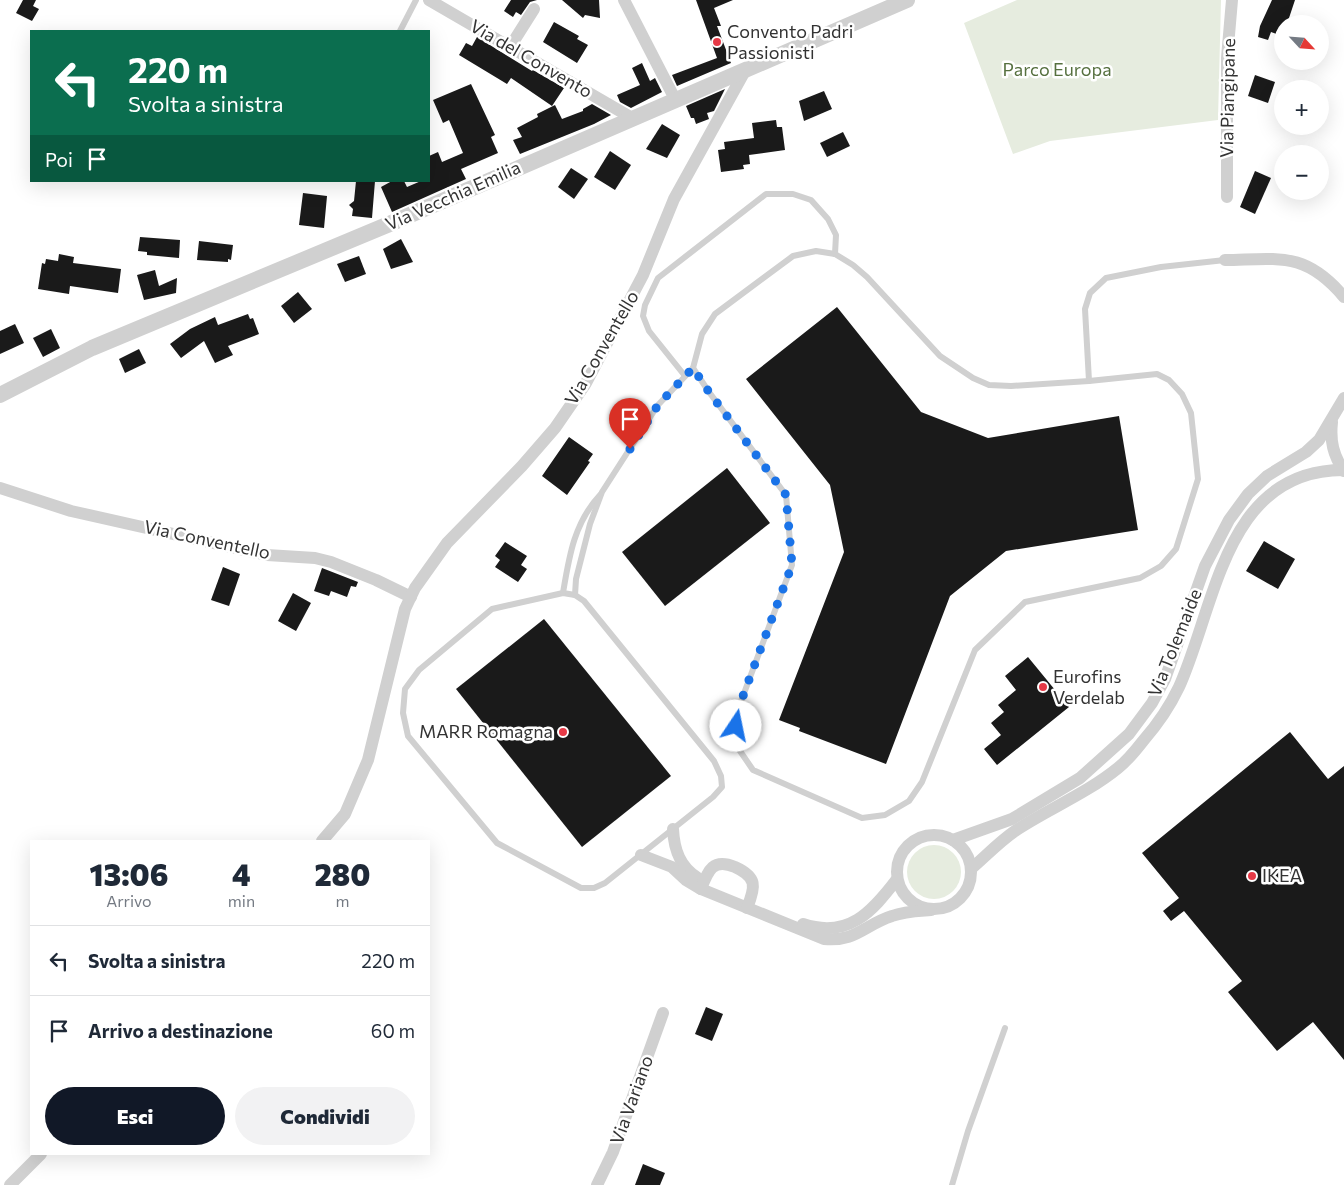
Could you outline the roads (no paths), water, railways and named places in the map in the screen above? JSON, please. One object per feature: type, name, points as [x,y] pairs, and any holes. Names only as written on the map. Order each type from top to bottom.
[{"type":"street","name":"Via del Convento","points":[[429,0],[632,118]]},
{"type":"street","points":[[624,0],[675,99]]},
{"type":"street","name":"Via Vecchia Emilia","points":[[0,395],[92,348],[396,221],[907,0]]},
{"type":"street","name":"Via Piangipane","points":[[1227,196],[1227,58],[1232,0]]},
{"type":"street","points":[[510,47],[534,9]]},
{"type":"street","name":"Via Conventello","points":[[323,840],[345,814],[368,760],[410,597],[448,543],[522,466],[555,428],[586,382],[643,275],[674,199],[746,69]]},
{"type":"street","points":[[1225,260],[1291,260],[1311,268],[1329,279],[1344,296]]},
{"type":"street","name":"Via Tolemaide","points":[[954,840],[1012,819],[1080,778],[1104,759],[1129,734],[1152,702],[1165,679],[1205,566],[1229,520],[1248,494],[1267,476],[1306,452],[1319,440],[1342,400],[1344,390]]},
{"type":"street","name":"Via Tolemaide","points":[[1332,419],[1332,446],[1334,454],[1344,470]]},
{"type":"street","name":"Via Tolemaide","points":[[972,868],[1014,832],[1080,794],[1119,768],[1144,740],[1178,688],[1226,553],[1240,528],[1263,500],[1294,479],[1324,470],[1344,470]]},
{"type":"street","name":"Via Conventello","points":[[0,488],[71,510],[258,553],[323,560],[349,568],[410,597]]},
{"type":"street","points":[[673,829],[678,858],[689,873],[703,885]]},
{"type":"street","points":[[641,855],[672,867],[686,880],[703,885],[824,939],[837,940],[854,937],[892,916],[910,911],[930,910],[943,909],[961,899],[970,884],[972,868],[969,857],[954,840],[942,835],[918,838],[908,845],[901,855],[897,866],[897,879],[901,890],[909,900],[930,910]]},
{"type":"street","points":[[703,885],[708,873],[717,864],[724,863],[748,873],[753,878],[748,905]]},
{"type":"street","points":[[748,905],[805,925],[826,930],[843,928],[882,900],[897,879]]},
{"type":"street","name":"Via Variano","points":[[597,1185],[613,1152],[663,1013]]},
{"type":"street","points":[[10,1185],[40,1155]]},
{"type":"lane","points":[[401,30],[416,0]]},
{"type":"lane","points":[[685,376],[649,331],[643,316],[645,305],[658,278],[766,194],[793,194],[811,200],[828,219],[836,235],[835,254]]},
{"type":"lane","points":[[563,593],[576,532],[589,506],[602,492],[658,405],[693,368],[702,334],[715,314],[794,256],[816,251],[835,254],[867,277],[940,356],[973,378],[989,385],[1011,386],[1089,381],[1157,374],[1169,380],[1182,394],[1191,413],[1198,479],[1176,549],[1161,566],[1140,578],[1025,602],[975,650],[922,782],[910,801],[885,815],[862,818],[752,770],[740,751],[736,726],[740,704],[792,565],[786,495],[693,368]]},
{"type":"lane","points":[[1089,381],[1085,309],[1090,293],[1106,278],[1160,267],[1225,260]]},
{"type":"lane","points":[[575,595],[576,579],[590,524],[602,492]]},
{"type":"lane","points":[[563,593],[575,595],[584,601],[714,761],[721,776],[722,787],[713,797],[641,855],[594,888],[581,888],[497,843],[408,736],[402,713],[405,689],[419,670],[492,609],[563,593]]},
{"type":"lane","points":[[952,1185],[968,1131],[1005,1028]]},
{"type":"place","name":"Convento Padri Passionisti","points":[[717,42]]},
{"type":"place","name":"Eurofins Verdelab","points":[[1043,687]]},
{"type":"place","name":"MARR Romagna","points":[[563,732]]},
{"type":"place","name":"IKEA","points":[[1252,876]]},
{"type":"park label","name":"Parco Europa","points":[[1057,70]]}]
